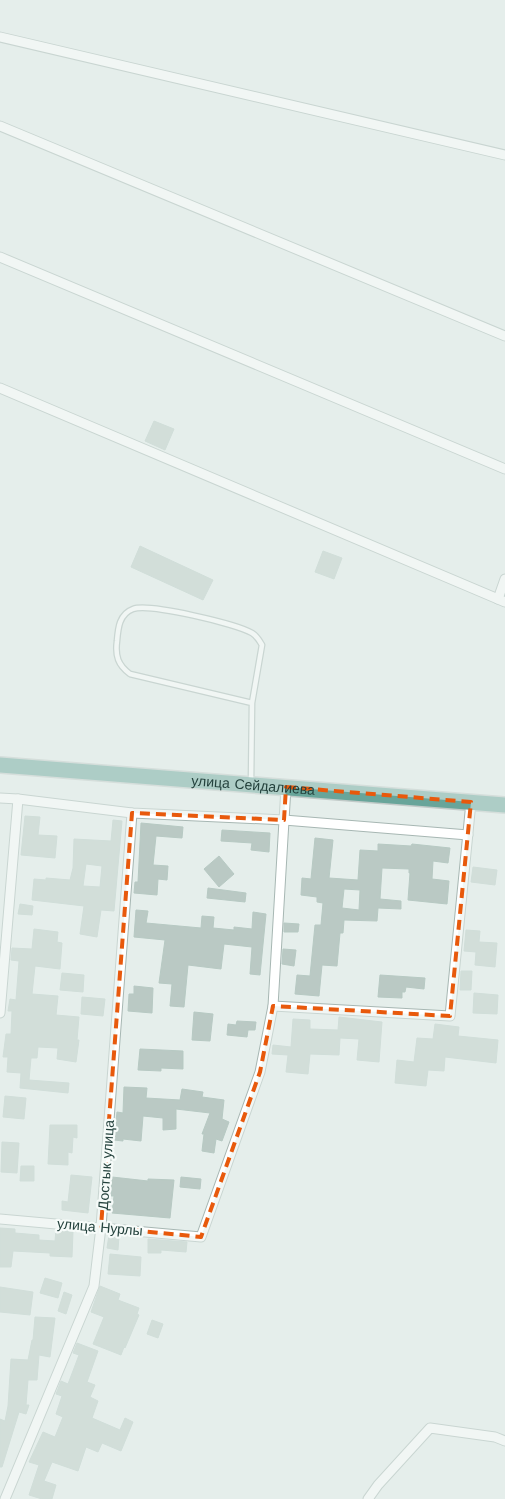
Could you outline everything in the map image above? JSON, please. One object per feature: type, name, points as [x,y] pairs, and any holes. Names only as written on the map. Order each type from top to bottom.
[{"type":"main road","name":"улица Сейдалиева","points":[[0,765],[505,805]]},
{"type":"street","points":[[0,37],[505,155]]},
{"type":"street","points":[[0,126],[505,336]]},
{"type":"street","points":[[0,257],[505,469]]},
{"type":"street","points":[[0,388],[502,600],[505,579]]},
{"type":"street","points":[[286,787],[273,1006],[450,1016],[471,802]]},
{"type":"street","points":[[0,798],[132,813],[284,820],[468,835]]},
{"type":"street","points":[[0,1013],[18,799]]},
{"type":"street","name":"Достык улица","points":[[5,1499],[94,1286],[101,1227],[132,813]]},
{"type":"street","name":"улица Нурлы","points":[[0,1219],[201,1236],[260,1072],[273,1006]]},
{"type":"street","points":[[368,1499],[378,1485],[430,1428],[495,1437],[505,1441]]},
{"type":"lane","points":[[251,785],[252,703],[262,645],[259,638],[236,627],[167,610],[133,609],[119,623],[115,650],[117,660],[130,674],[252,703]]},
{"type":"highlighted area","points":[[286,787],[471,802],[450,1016],[273,1006],[260,1072],[201,1237],[101,1227],[132,813],[284,820]]},
{"type":"building","points":[[154,421],[174,429],[165,450],[145,441]]},
{"type":"building","points":[[140,546],[213,580],[203,600],[131,567]]},
{"type":"building","points":[[323,551],[342,558],[334,579],[315,572]]},
{"type":"building","points":[[25,816],[40,817],[38,835],[57,836],[55,858],[21,855]]},
{"type":"building","points":[[113,820],[122,821],[114,911],[101,910],[97,937],[80,934],[84,906],[32,900],[34,879],[70,880],[73,868],[74,839],[111,841]],"holes":[[[86,864],[102,866],[100,887],[83,886]]]},
{"type":"building","points":[[141,823],[183,827],[182,838],[156,836],[153,865],[168,866],[167,880],[158,879],[157,895],[134,893],[135,882],[138,882]]},
{"type":"building","points":[[222,830],[270,833],[269,852],[251,850],[252,843],[221,841]]},
{"type":"building","points":[[315,838],[333,840],[329,878],[358,880],[360,850],[378,851],[378,844],[411,846],[412,844],[450,848],[448,863],[433,861],[432,879],[449,881],[447,904],[408,900],[409,869],[382,868],[380,899],[401,901],[401,909],[378,908],[377,921],[344,920],[343,933],[340,933],[337,966],[322,965],[319,996],[295,994],[297,975],[310,976],[315,925],[321,925],[323,903],[317,902],[317,897],[301,895],[302,878],[311,879]],"holes":[[[344,889],[360,890],[359,910],[342,908]]]},
{"type":"building","points":[[219,856],[234,874],[219,887],[204,869]]},
{"type":"building","points":[[473,867],[497,870],[495,885],[471,882]]},
{"type":"building","points":[[208,888],[246,893],[245,902],[207,898]]},
{"type":"building","points":[[20,904],[33,906],[32,915],[18,914]]},
{"type":"building","points":[[136,910],[148,911],[146,923],[201,928],[202,916],[214,917],[213,928],[234,930],[234,927],[252,929],[253,912],[266,914],[260,975],[250,974],[252,947],[224,944],[221,969],[188,965],[184,1007],[170,1006],[172,984],[159,983],[165,940],[134,937]]},
{"type":"building","points":[[284,923],[299,924],[298,932],[284,932]]},
{"type":"building","points":[[34,929],[58,932],[57,942],[62,943],[60,969],[35,966],[32,994],[58,996],[56,1015],[79,1017],[77,1040],[79,1040],[76,1062],[57,1059],[58,1048],[38,1047],[37,1058],[31,1058],[29,1080],[69,1083],[68,1093],[20,1088],[21,1073],[7,1072],[8,1057],[3,1057],[6,1034],[11,1034],[12,1011],[8,1011],[10,999],[16,1000],[19,961],[11,960],[12,948],[32,949]]},
{"type":"building","points":[[466,930],[480,931],[479,942],[497,943],[495,967],[475,965],[476,952],[464,951]]},
{"type":"building","points":[[283,949],[296,950],[294,966],[282,964]]},
{"type":"building","points":[[461,971],[472,971],[471,990],[460,990]]},
{"type":"building","points":[[62,973],[84,975],[83,992],[60,990]]},
{"type":"building","points":[[380,975],[425,978],[424,989],[406,987],[405,992],[402,992],[402,998],[378,997]]},
{"type":"building","points":[[134,986],[153,988],[152,1013],[128,1011],[129,994],[134,994]]},
{"type":"building","points":[[474,993],[498,995],[497,1014],[473,1013]]},
{"type":"building","points":[[82,997],[105,999],[103,1016],[81,1014]]},
{"type":"building","points":[[194,1012],[213,1014],[210,1041],[192,1040]]},
{"type":"building","points":[[339,1017],[382,1022],[379,1062],[357,1060],[359,1039],[340,1038],[339,1055],[310,1054],[308,1074],[286,1072],[288,1055],[272,1054],[273,1045],[291,1047],[293,1019],[310,1020],[310,1029],[338,1030]]},
{"type":"building","points":[[237,1021],[256,1022],[255,1030],[248,1030],[247,1037],[227,1035],[228,1024],[236,1025]]},
{"type":"building","points":[[435,1024],[459,1027],[458,1036],[498,1040],[496,1063],[445,1057],[444,1071],[428,1070],[426,1086],[395,1083],[397,1060],[414,1062],[417,1038],[433,1039]]},
{"type":"building","points":[[140,1049],[183,1051],[183,1069],[161,1068],[161,1071],[138,1070]]},
{"type":"building","points":[[124,1087],[147,1088],[146,1098],[180,1100],[182,1089],[203,1092],[202,1097],[224,1100],[222,1119],[229,1122],[222,1141],[216,1139],[214,1153],[202,1151],[204,1134],[202,1134],[210,1113],[176,1109],[176,1129],[163,1130],[163,1118],[143,1116],[141,1141],[114,1140],[117,1112],[123,1113]]},
{"type":"building","points":[[5,1096],[26,1098],[24,1119],[3,1117]]},
{"type":"building","points":[[50,1125],[77,1125],[77,1138],[73,1137],[72,1153],[68,1152],[68,1165],[48,1164]]},
{"type":"building","points":[[2,1142],[19,1143],[17,1173],[1,1172]]},
{"type":"building","points":[[21,1166],[34,1166],[34,1181],[20,1181]]},
{"type":"building","points":[[71,1175],[92,1177],[88,1213],[62,1210],[62,1201],[68,1202]]},
{"type":"building","points":[[112,1177],[148,1181],[148,1179],[174,1180],[170,1218],[112,1213],[114,1196],[111,1196]]},
{"type":"building","points":[[181,1177],[201,1179],[200,1189],[180,1187]]},
{"type":"building","points":[[0,1228],[15,1229],[15,1233],[39,1235],[39,1240],[55,1241],[56,1230],[73,1232],[72,1257],[50,1256],[50,1253],[13,1251],[11,1267],[0,1267]]},
{"type":"building","points":[[109,1235],[119,1236],[118,1250],[107,1248]]},
{"type":"building","points":[[148,1239],[187,1242],[186,1252],[161,1250],[161,1253],[148,1253]]},
{"type":"building","points":[[110,1254],[141,1257],[140,1276],[108,1274]]},
{"type":"building","points":[[45,1278],[62,1283],[58,1298],[40,1293]]},
{"type":"building","points":[[100,1286],[120,1294],[118,1300],[139,1308],[137,1314],[139,1315],[121,1355],[93,1344],[104,1317],[91,1312]]},
{"type":"building","points":[[0,1287],[33,1292],[30,1315],[0,1312]]},
{"type":"building","points":[[64,1292],[72,1295],[66,1314],[58,1311]]},
{"type":"building","points":[[35,1317],[55,1318],[50,1357],[39,1355],[37,1380],[28,1380],[26,1405],[29,1405],[26,1414],[19,1412],[2,1467],[0,1467],[0,1419],[5,1421],[8,1406],[11,1359],[28,1360],[33,1340]]},
{"type":"building","points":[[152,1320],[163,1324],[158,1338],[147,1334]]},
{"type":"building","points":[[77,1343],[98,1351],[87,1382],[95,1385],[90,1397],[98,1401],[92,1418],[120,1430],[125,1418],[133,1422],[121,1451],[102,1443],[98,1452],[86,1447],[78,1471],[52,1462],[44,1481],[56,1485],[52,1499],[42,1499],[29,1495],[39,1465],[29,1462],[43,1432],[55,1437],[63,1417],[56,1414],[62,1396],[56,1394],[61,1381],[68,1384],[79,1355],[73,1353]]}]
